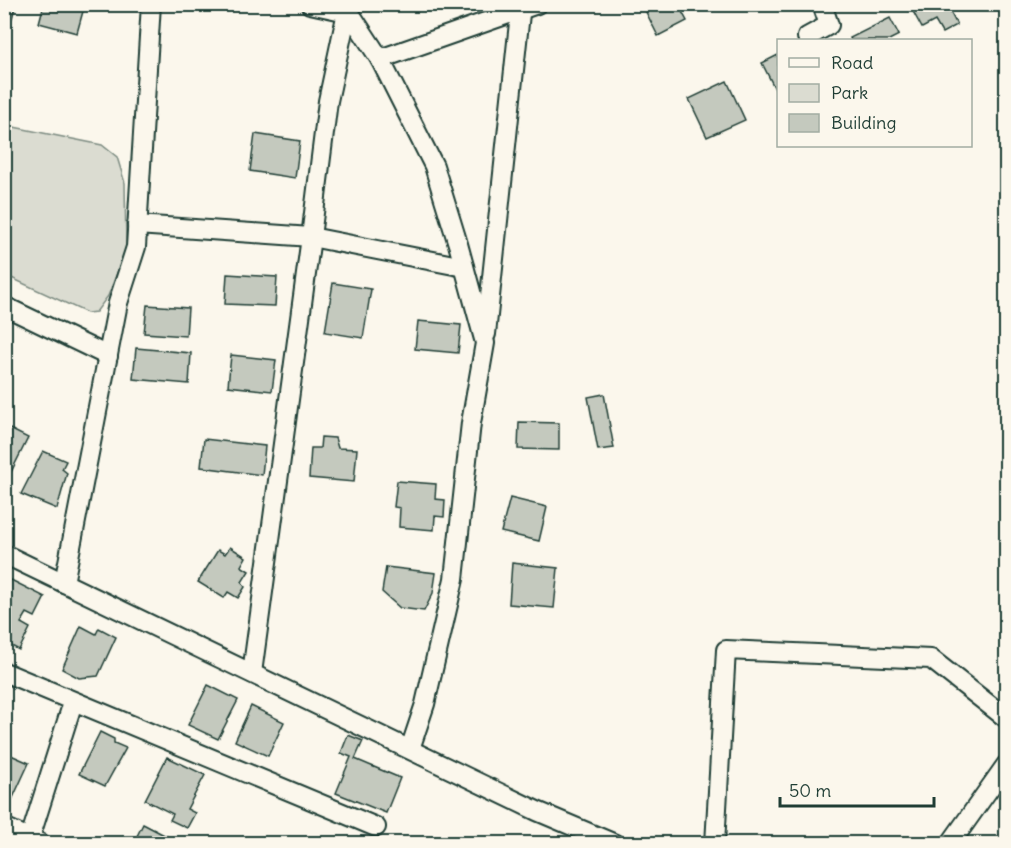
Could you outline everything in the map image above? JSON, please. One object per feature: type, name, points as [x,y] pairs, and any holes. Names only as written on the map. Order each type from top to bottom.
[{"type":"street","points":[[64,583],[118,303],[135,248],[151,4]]},
{"type":"street","points":[[310,4],[345,8],[380,59],[434,166],[485,343]]},
{"type":"street","points":[[807,37],[829,25],[822,4]]},
{"type":"street","points":[[380,59],[526,6],[485,343],[471,423],[453,579],[425,704],[410,749]]},
{"type":"street","points":[[252,673],[328,101],[345,8]]},
{"type":"street","points":[[137,225],[311,237],[464,267]]},
{"type":"street","points":[[4,306],[108,356]]},
{"type":"street","points":[[4,554],[537,811],[615,843]]},
{"type":"street","points":[[715,843],[726,650],[931,659],[1006,718]]},
{"type":"street","points":[[4,672],[376,827]]},
{"type":"street","points":[[4,827],[36,841],[73,702]]},
{"type":"street","points":[[950,843],[1006,765]]},
{"type":"green space","points":[[4,125],[102,145],[117,157],[125,183],[126,250],[108,296],[96,312],[87,313],[5,275]]},
{"type":"building","points":[[4,4],[16,4],[12,18],[4,17]]},
{"type":"building","points":[[44,4],[85,4],[77,33],[39,23]]},
{"type":"building","points":[[642,4],[687,4],[680,8],[687,21],[658,36]]},
{"type":"building","points":[[909,4],[946,4],[957,25],[942,33],[935,21],[922,28]]},
{"type":"building","points":[[890,18],[899,35],[891,39],[850,38]]},
{"type":"building","points":[[777,56],[777,93],[762,63]]},
{"type":"building","points":[[727,81],[745,120],[707,137],[689,99]]},
{"type":"building","points":[[255,134],[300,141],[295,178],[250,171]]},
{"type":"building","points":[[227,274],[277,277],[275,306],[225,304]]},
{"type":"building","points":[[333,283],[371,289],[363,338],[325,332]]},
{"type":"building","points":[[147,305],[188,308],[186,336],[144,333]]},
{"type":"building","points":[[418,321],[461,325],[458,353],[415,349]]},
{"type":"building","points":[[136,348],[191,353],[189,384],[133,379]]},
{"type":"building","points":[[231,355],[276,360],[272,391],[228,386]]},
{"type":"building","points":[[604,394],[614,448],[598,450],[588,397]]},
{"type":"building","points":[[519,422],[559,423],[559,450],[518,449]]},
{"type":"building","points":[[4,426],[28,438],[5,484],[4,484]]},
{"type":"building","points":[[321,437],[335,438],[338,448],[357,449],[354,482],[309,478],[311,448],[320,448]]},
{"type":"building","points":[[204,439],[265,446],[262,475],[201,467]]},
{"type":"building","points":[[43,451],[66,461],[62,469],[67,473],[57,509],[21,494]]},
{"type":"building","points":[[397,481],[436,484],[435,499],[445,500],[444,517],[435,516],[434,530],[399,527],[400,508],[394,507]]},
{"type":"building","points":[[510,498],[547,507],[539,541],[501,532]]},
{"type":"building","points":[[230,547],[246,557],[241,566],[249,571],[242,582],[245,587],[238,598],[228,592],[224,598],[198,582],[218,550],[225,554]]},
{"type":"building","points":[[512,563],[558,568],[554,608],[509,604]]},
{"type":"building","points":[[386,567],[436,573],[433,593],[424,611],[400,608],[382,592]]},
{"type":"building","points":[[7,578],[45,597],[35,617],[27,613],[21,623],[30,628],[19,650],[4,642],[4,582]]},
{"type":"building","points":[[81,626],[96,634],[99,628],[116,637],[98,676],[79,678],[62,669]]},
{"type":"building","points":[[208,685],[238,700],[218,739],[188,725]]},
{"type":"building","points":[[251,706],[284,722],[268,756],[235,741]]},
{"type":"building","points":[[100,732],[114,739],[114,743],[126,748],[105,786],[79,774]]},
{"type":"building","points":[[348,735],[363,741],[355,759],[400,778],[386,813],[336,793],[351,757],[341,753]]},
{"type":"building","points":[[4,752],[29,763],[11,802],[4,799]]},
{"type":"building","points":[[167,757],[205,775],[187,809],[195,813],[187,828],[170,820],[173,814],[145,800]]},
{"type":"building","points":[[143,824],[174,840],[173,844],[133,844]]}]
